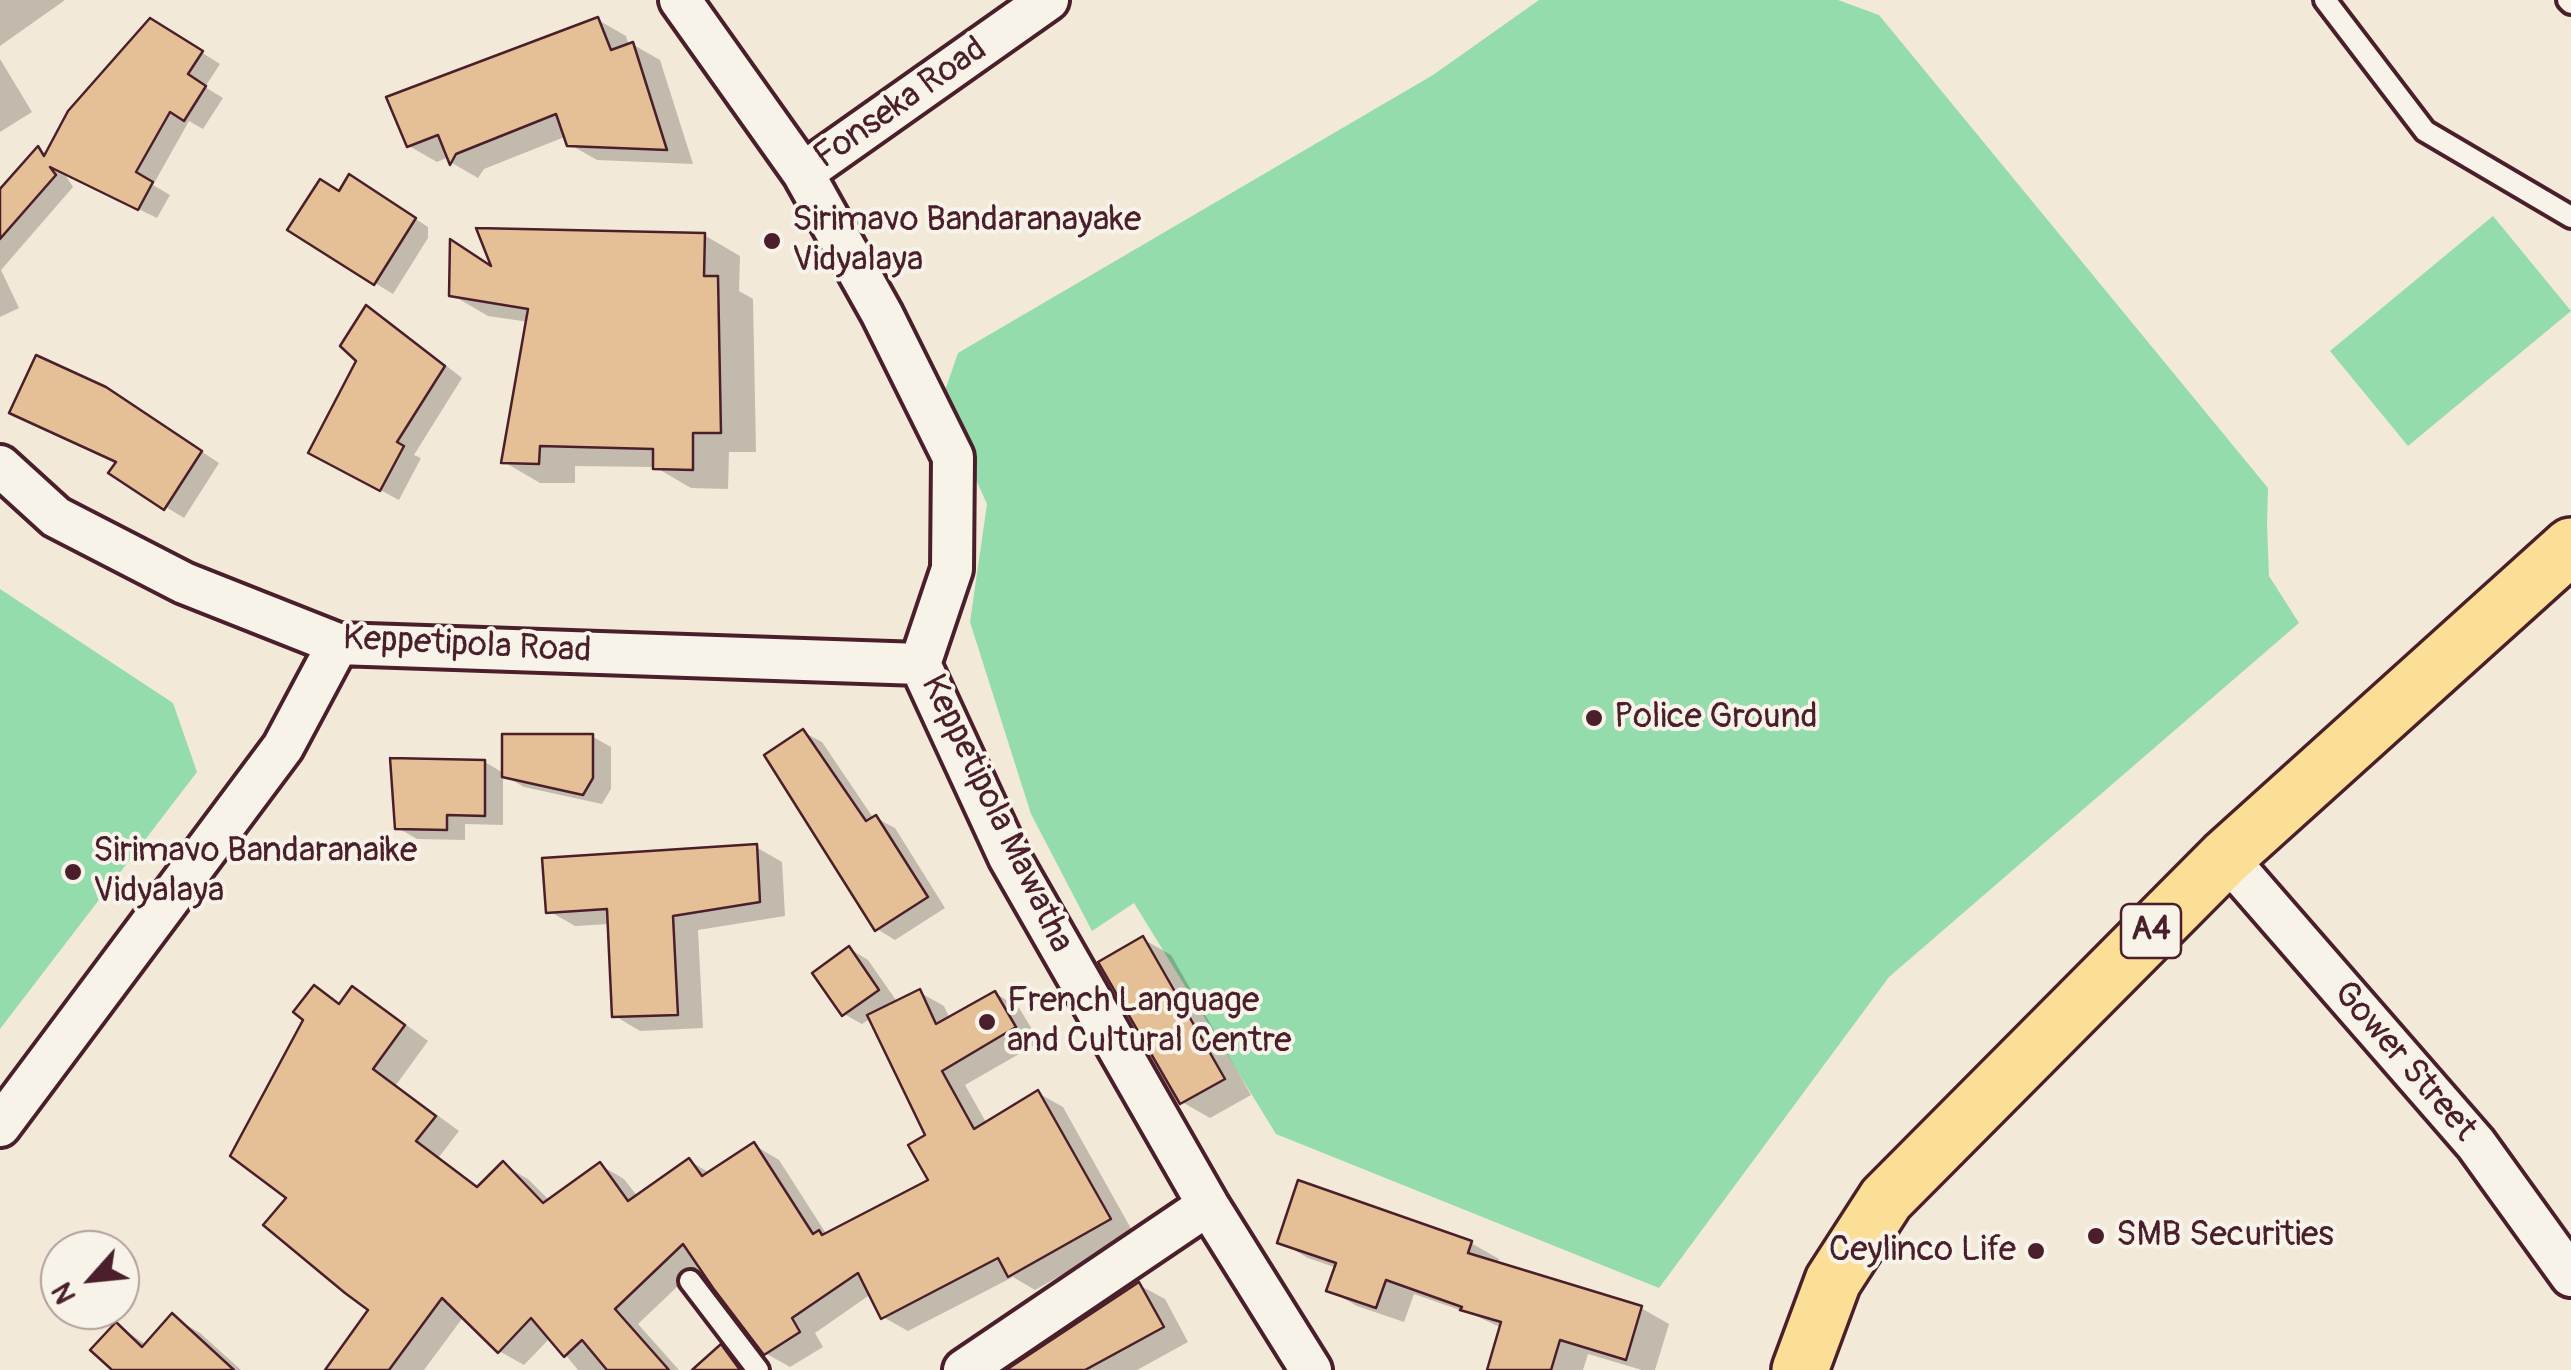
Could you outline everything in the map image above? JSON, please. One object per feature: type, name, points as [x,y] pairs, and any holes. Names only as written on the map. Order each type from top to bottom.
[{"type":"highway","name":"A4","points":[[1806,1367],[1833,1281],[1886,1199],[2226,857],[2571,546]]},
{"type":"street","name":"Keppetipola Mawatha","points":[[680,0],[803,173],[882,314],[953,457],[952,569],[920,664],[1009,857],[1208,1205],[1312,1370]]},
{"type":"street","name":"Fonseka Road","points":[[803,173],[1048,0]]},
{"type":"street","name":"Keppetipola Road","points":[[0,466],[56,517],[184,582],[338,644],[920,664]]},
{"type":"street","points":[[0,1126],[283,747],[338,644]]},
{"type":"street","name":"Gower Street","points":[[2226,857],[2476,1144],[2568,1266]]},
{"type":"street","points":[[964,1370],[1208,1205]]},
{"type":"lane","points":[[2326,0],[2425,131],[2571,217]]},
{"type":"lane","points":[[690,1281],[758,1370]]},
{"type":"green space","name":"Police Ground","points":[[1539,0],[1838,0],[1879,15],[2268,488],[2269,576],[2299,623],[1889,977],[1659,1288],[1276,1134],[1134,903],[1092,931],[1031,814],[970,622],[987,504],[941,402],[958,353],[1433,75]]},
{"type":"green space","points":[[2493,216],[2571,311],[2408,446],[2330,351]]},
{"type":"green space","points":[[0,589],[173,703],[197,772],[0,1029]]},
{"type":"building","points":[[598,17],[611,50],[633,42],[667,150],[567,146],[556,114],[456,154],[450,165],[438,135],[407,147],[386,97]]},
{"type":"building","points":[[150,18],[203,51],[188,74],[206,86],[184,121],[170,112],[136,172],[153,182],[138,210],[50,167],[56,175],[0,239],[0,189],[38,146],[44,156],[68,111]]},
{"type":"building","points":[[349,174],[416,218],[374,285],[287,230],[320,179],[339,191]]},
{"type":"building","points":[[476,228],[705,233],[704,276],[718,276],[721,433],[693,433],[693,470],[653,469],[653,449],[540,446],[539,464],[501,463],[528,309],[449,296],[450,239],[491,266]]},
{"type":"building","points":[[366,305],[445,366],[397,442],[404,446],[380,491],[308,453],[356,361],[340,346]]},
{"type":"building","points":[[36,355],[106,387],[202,451],[164,510],[108,473],[116,462],[9,413]]},
{"type":"building","points":[[803,729],[866,821],[876,815],[928,897],[875,931],[764,755]]},
{"type":"building","points":[[502,734],[593,734],[593,778],[583,795],[502,777]]},
{"type":"building","points":[[390,758],[485,760],[485,816],[447,815],[447,830],[395,829]]},
{"type":"building","points":[[757,844],[760,902],[673,916],[678,1015],[612,1017],[607,909],[546,913],[542,858]]},
{"type":"building","points":[[1143,936],[1225,1079],[1180,1104],[1098,962]]},
{"type":"building","points":[[849,946],[879,990],[842,1016],[812,973]]},
{"type":"building","points":[[314,985],[339,1004],[352,986],[405,1025],[373,1069],[436,1116],[416,1141],[477,1187],[503,1161],[543,1203],[600,1162],[628,1201],[689,1158],[702,1176],[754,1142],[813,1234],[819,1230],[822,1235],[928,1180],[908,1145],[925,1135],[867,1015],[920,989],[936,1024],[995,991],[1016,1027],[942,1071],[974,1129],[1038,1090],[1111,1219],[1008,1277],[998,1258],[881,1319],[858,1273],[792,1318],[800,1332],[764,1355],[683,1244],[615,1309],[669,1370],[607,1370],[582,1340],[564,1357],[531,1318],[498,1353],[442,1298],[389,1370],[325,1370],[368,1310],[263,1225],[286,1198],[230,1156],[303,1020],[293,1012]]},
{"type":"building","points":[[1298,1180],[1472,1241],[1468,1253],[1642,1306],[1626,1360],[1560,1340],[1551,1370],[1487,1370],[1501,1322],[1386,1280],[1376,1308],[1326,1291],[1336,1263],[1277,1243]]},
{"type":"building","points":[[1139,1282],[1164,1327],[1085,1370],[1006,1370]]},
{"type":"building","points":[[172,1313],[234,1370],[112,1370],[90,1350],[109,1330],[124,1330],[142,1347]]},
{"type":"building","points":[[721,1344],[740,1370],[692,1370]]},
{"type":"place","name":"Sirimavo Bandaranayake Vidyalaya","points":[[772,241]]},
{"type":"place","name":"Police Ground","points":[[1594,718]]},
{"type":"place","name":"Sirimavo Bandaranaike Vidyalaya","points":[[73,872]]},
{"type":"place","name":"French Language and Cultural Centre","points":[[987,1022]]},
{"type":"place","name":"SMB Securities","points":[[2096,1236]]},
{"type":"place","name":"Ceylinco Life","points":[[2036,1251]]}]
